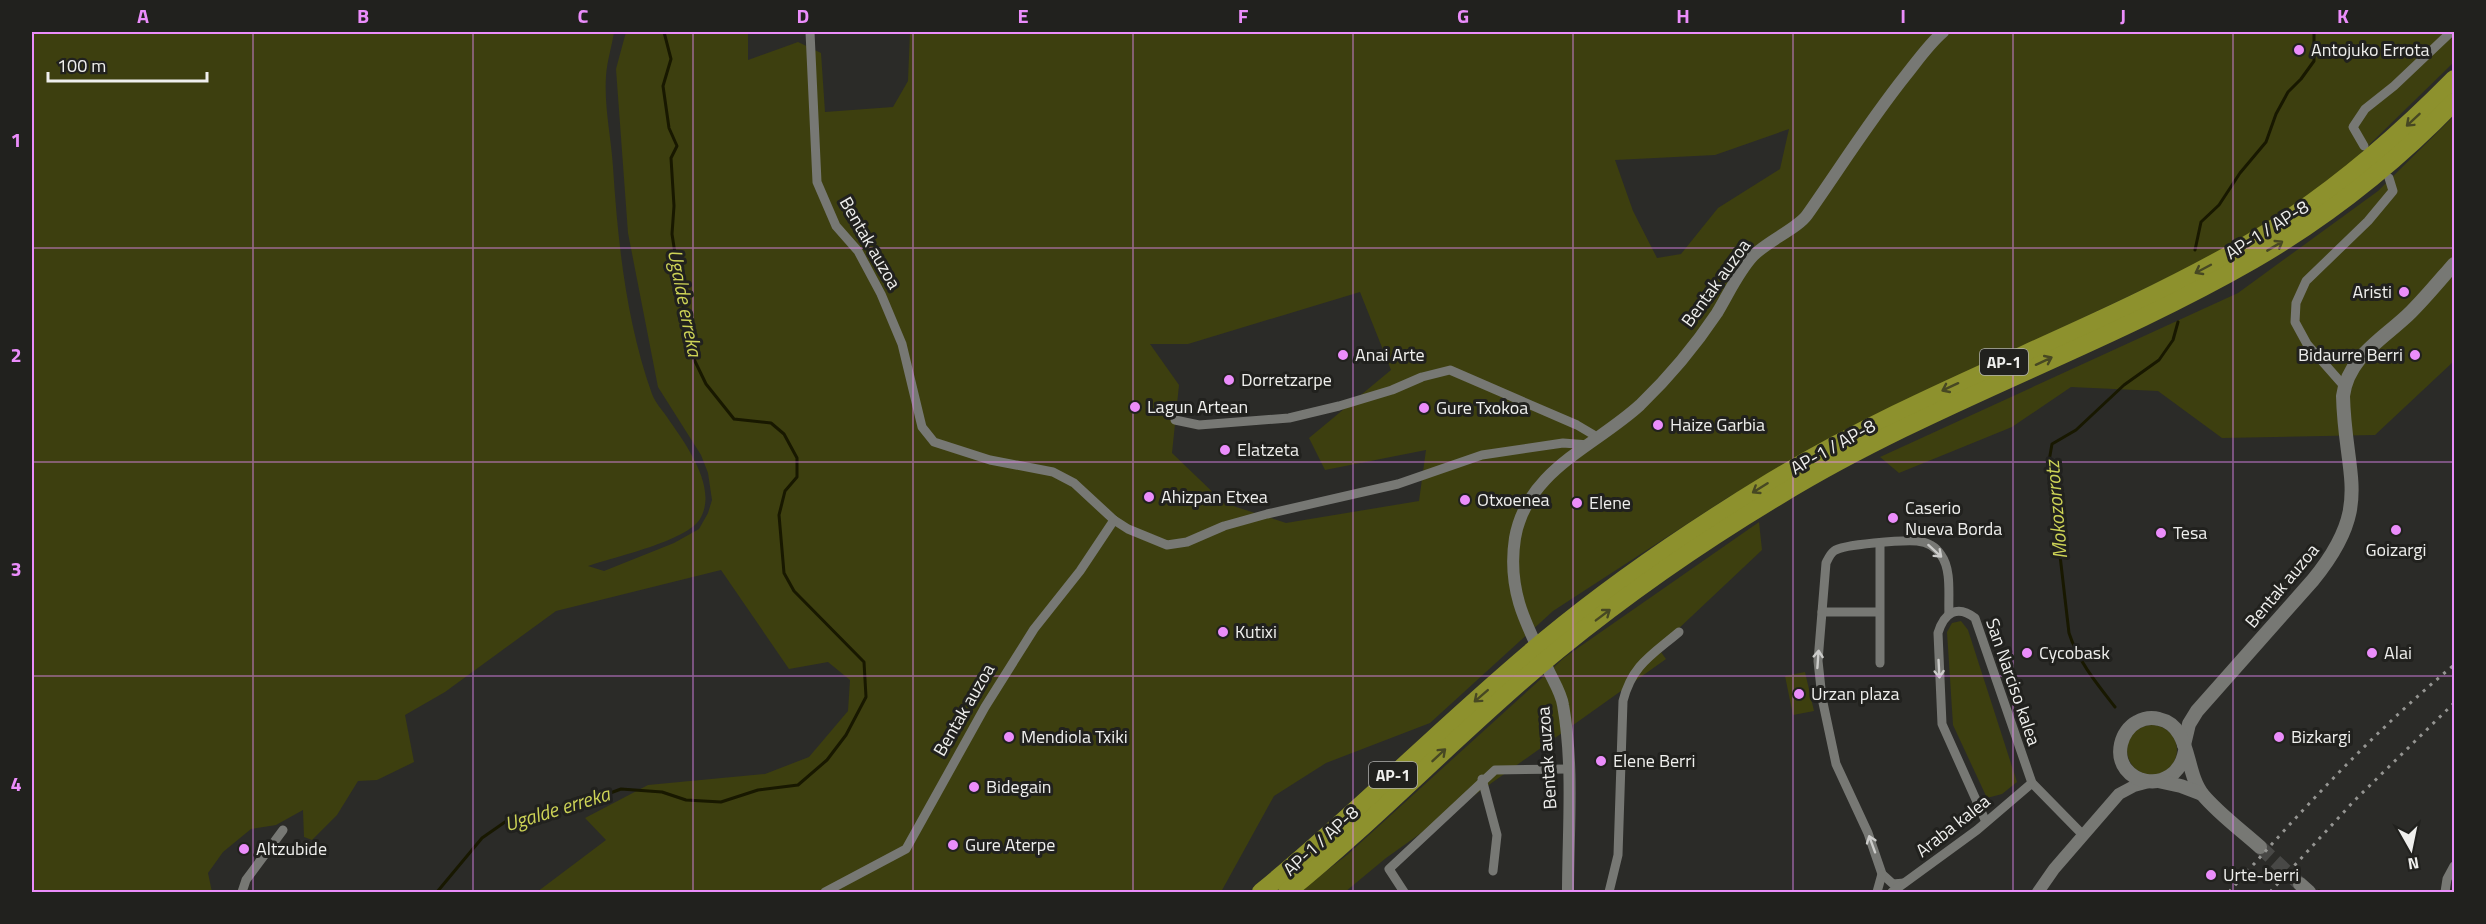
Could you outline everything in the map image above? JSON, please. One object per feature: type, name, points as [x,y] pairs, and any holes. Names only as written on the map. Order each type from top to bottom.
[{"type":"highway","name":"AP-1 / AP-8","points":[[1261,892],[1547,639],[1681,539],[1776,478],[1873,424],[2179,282],[2246,245],[2310,204],[2364,163],[2407,126],[2454,79]]},
{"type":"highway","name":"AP-1 / AP-8","points":[[1287,892],[1557,651],[1690,552],[1783,493],[1880,439],[2186,296],[2254,259],[2351,194],[2411,144],[2454,102]]},
{"type":"main road","name":"Bentak auzoa","points":[[2202,706],[2318,575],[2343,535],[2353,491],[2343,406],[2344,386],[2358,359],[2410,313],[2454,264]]},
{"type":"main road","points":[[2202,706],[2184,716],[2163,720],[2145,719],[2130,728],[2121,743],[2122,761],[2133,775],[2154,782],[2181,786],[2202,794]]},
{"type":"main road","points":[[2154,782],[2166,779],[2179,768],[2189,724],[2202,706]]},
{"type":"main road","points":[[2163,720],[2179,732],[2191,773],[2202,794],[2260,847]]},
{"type":"street","name":"Bentak auzoa","points":[[810,32],[816,182],[836,226],[858,251],[881,294],[902,344],[922,427],[934,442],[990,460],[1053,472],[1074,483],[1114,520],[1145,537],[1167,545],[1177,544],[1224,526],[1398,484],[1482,455],[1509,453],[1563,443],[1594,442]]},
{"type":"street","name":"Bentak auzoa","points":[[1568,892],[1569,769],[1563,701],[1517,600],[1513,565],[1515,536],[1525,508],[1539,484],[1561,464],[1594,442],[1638,406],[1671,373],[1715,316],[1752,258],[1772,240],[1804,219],[1879,108],[1932,42],[1944,32]]},
{"type":"street","points":[[2364,146],[2353,127],[2365,109],[2394,86],[2451,32]]},
{"type":"street","points":[[2344,386],[2307,344],[2295,322],[2296,303],[2306,281],[2368,221],[2393,191],[2389,178]]},
{"type":"street","points":[[1175,420],[1199,424],[1289,418],[1339,406],[1392,390],[1422,377],[1450,370],[1577,425],[1594,442]]},
{"type":"street","name":"Bentak auzoa","points":[[825,892],[906,849],[986,707],[1034,629],[1080,571],[1114,520]]},
{"type":"street","points":[[1904,883],[1893,884],[1882,874],[1868,832],[1836,764],[1818,670],[1826,563],[1835,550],[1880,543],[1919,541],[1932,546],[1947,564],[1949,614],[1942,621],[1938,633],[1942,724],[1986,822]]},
{"type":"street","points":[[1880,543],[1880,663]]},
{"type":"street","name":"San Narciso kalea","points":[[1949,614],[1966,611],[1975,618],[2032,783]]},
{"type":"street","points":[[1822,612],[1879,612]]},
{"type":"street","points":[[1609,892],[1618,855],[1623,701],[1628,682],[1642,663],[1679,632]]},
{"type":"street","points":[[2120,794],[2123,778],[2122,761]]},
{"type":"street","points":[[1404,892],[1389,869],[1482,779],[1495,770],[1504,768],[1569,769]]},
{"type":"street","points":[[1482,779],[1497,835],[1493,871]]},
{"type":"street","points":[[2038,892],[2054,869],[2120,794],[2134,786],[2154,782]]},
{"type":"street","points":[[2032,783],[2083,835]]},
{"type":"street","name":"Araba kalea","points":[[1892,892],[1986,822],[2032,783]]},
{"type":"street","points":[[242,892],[246,880],[283,830]]},
{"type":"street","points":[[2445,892],[2447,879],[2454,866]]},
{"type":"street","points":[[1877,892],[1882,874]]},
{"type":"shaded area","points":[[32,32],[614,32],[607,70],[606,99],[621,253],[630,310],[652,394],[697,465],[705,493],[705,506],[700,519],[693,527],[681,534],[588,566],[604,571],[674,543],[699,529],[712,500],[708,473],[701,455],[658,387],[628,233],[616,69],[626,32],[748,32],[748,60],[798,42],[821,53],[825,112],[893,107],[908,81],[910,32],[2454,32],[2454,62],[2332,181],[2243,242],[1842,432],[1727,498],[1553,611],[1430,723],[1326,763],[1274,796],[1221,892],[537,892],[606,840],[585,818],[648,785],[765,774],[809,757],[848,711],[850,680],[828,662],[789,669],[721,570],[556,611],[445,692],[405,715],[414,762],[377,780],[358,781],[337,815],[312,840],[304,837],[303,810],[276,825],[251,829],[223,852],[208,873],[212,892],[32,892]],"holes":[[[1789,129],[1780,169],[1718,208],[1681,254],[1657,258],[1633,211],[1615,160],[1715,155]],[[1360,292],[1391,370],[1309,438],[1325,470],[1426,450],[1419,501],[1286,523],[1224,503],[1172,453],[1179,385],[1150,344],[1188,344]]]},
{"type":"shaded area","points":[[2454,116],[2454,361],[2375,435],[2222,438],[2158,391],[2071,387],[2012,427],[1899,473],[1880,457],[2238,293],[2378,191]]},
{"type":"shaded area","points":[[1759,522],[1762,550],[1658,648],[1666,659],[1386,858],[1345,892],[1299,892],[1347,855],[1565,657]]},
{"type":"shaded area","points":[[1961,621],[1968,630],[2017,782],[2002,794],[1987,798],[1953,725],[1947,632],[1952,623]]},
{"type":"shaded area","name":"Urzan plaza","points":[[1805,672],[1814,711],[1793,715],[1785,676]]},
{"type":"shaded area","points":[[2152,725],[2170,732],[2177,750],[2170,768],[2152,775],[2134,768],[2127,750],[2134,732]]},
{"type":"waterway","name":"Ugalde erreka","points":[[437,892],[482,838],[505,822],[542,811],[578,805],[621,789],[662,792],[686,800],[721,802],[758,790],[798,785],[827,760],[846,735],[866,697],[864,662],[794,591],[784,573],[779,515],[785,491],[797,477],[797,458],[784,434],[771,423],[734,419],[706,384],[690,351],[672,234],[674,206],[671,158],[677,146],[669,128],[663,86],[671,59],[664,32]]},
{"type":"waterway","name":"Mokozorrotz","points":[[2195,250],[2201,222],[2219,205],[2240,173],[2266,142],[2276,114],[2288,92],[2314,61],[2314,32]]},
{"type":"waterway","name":"Mokozorrotz","points":[[2115,707],[2083,663],[2069,633],[2049,461],[2052,444],[2076,430],[2124,385],[2159,360],[2173,340],[2178,322]]},
{"type":"tunnel","points":[[2260,847],[2300,884]]},
{"type":"railway","points":[[2229,892],[2365,746],[2454,665]]},
{"type":"railway","points":[[2270,892],[2354,801],[2454,703]]},
{"type":"place","name":"Antojuko Errota","points":[[2299,50]]},
{"type":"place","name":"Aristi","points":[[2404,292]]},
{"type":"place","name":"Anai Arte","points":[[1343,355]]},
{"type":"place","name":"Bidaurre Berri","points":[[2415,355]]},
{"type":"place","name":"Dorretzarpe","points":[[1229,380]]},
{"type":"place","name":"Lagun Artean","points":[[1135,407]]},
{"type":"place","name":"Gure Txokoa","points":[[1424,408]]},
{"type":"place","name":"Haize Garbia","points":[[1658,425]]},
{"type":"place","name":"Elatzeta","points":[[1225,450]]},
{"type":"place","name":"Ahizpan Etxea","points":[[1149,497]]},
{"type":"place","name":"Otxoenea","points":[[1465,500]]},
{"type":"place","name":"Elene","points":[[1577,503]]},
{"type":"place","name":"Caserio Nueva Borda","points":[[1893,518]]},
{"type":"place","name":"Goizargi","points":[[2396,530]]},
{"type":"place","name":"Tesa","points":[[2161,533]]},
{"type":"place","name":"Kutixi","points":[[1223,632]]},
{"type":"place","name":"Cycobask","points":[[2027,653]]},
{"type":"place","name":"Alai","points":[[2372,653]]},
{"type":"place","name":"Urzan plaza","points":[[1799,694]]},
{"type":"place","name":"Mendiola Txiki","points":[[1009,737]]},
{"type":"place","name":"Bizkargi","points":[[2279,737]]},
{"type":"place","name":"Elene Berri","points":[[1601,761]]},
{"type":"place","name":"Bidegain","points":[[974,787]]},
{"type":"place","name":"Gure Aterpe","points":[[953,845]]},
{"type":"place","name":"Altzubide","points":[[244,849]]},
{"type":"place","name":"Urte-berri","points":[[2211,875]]}]
